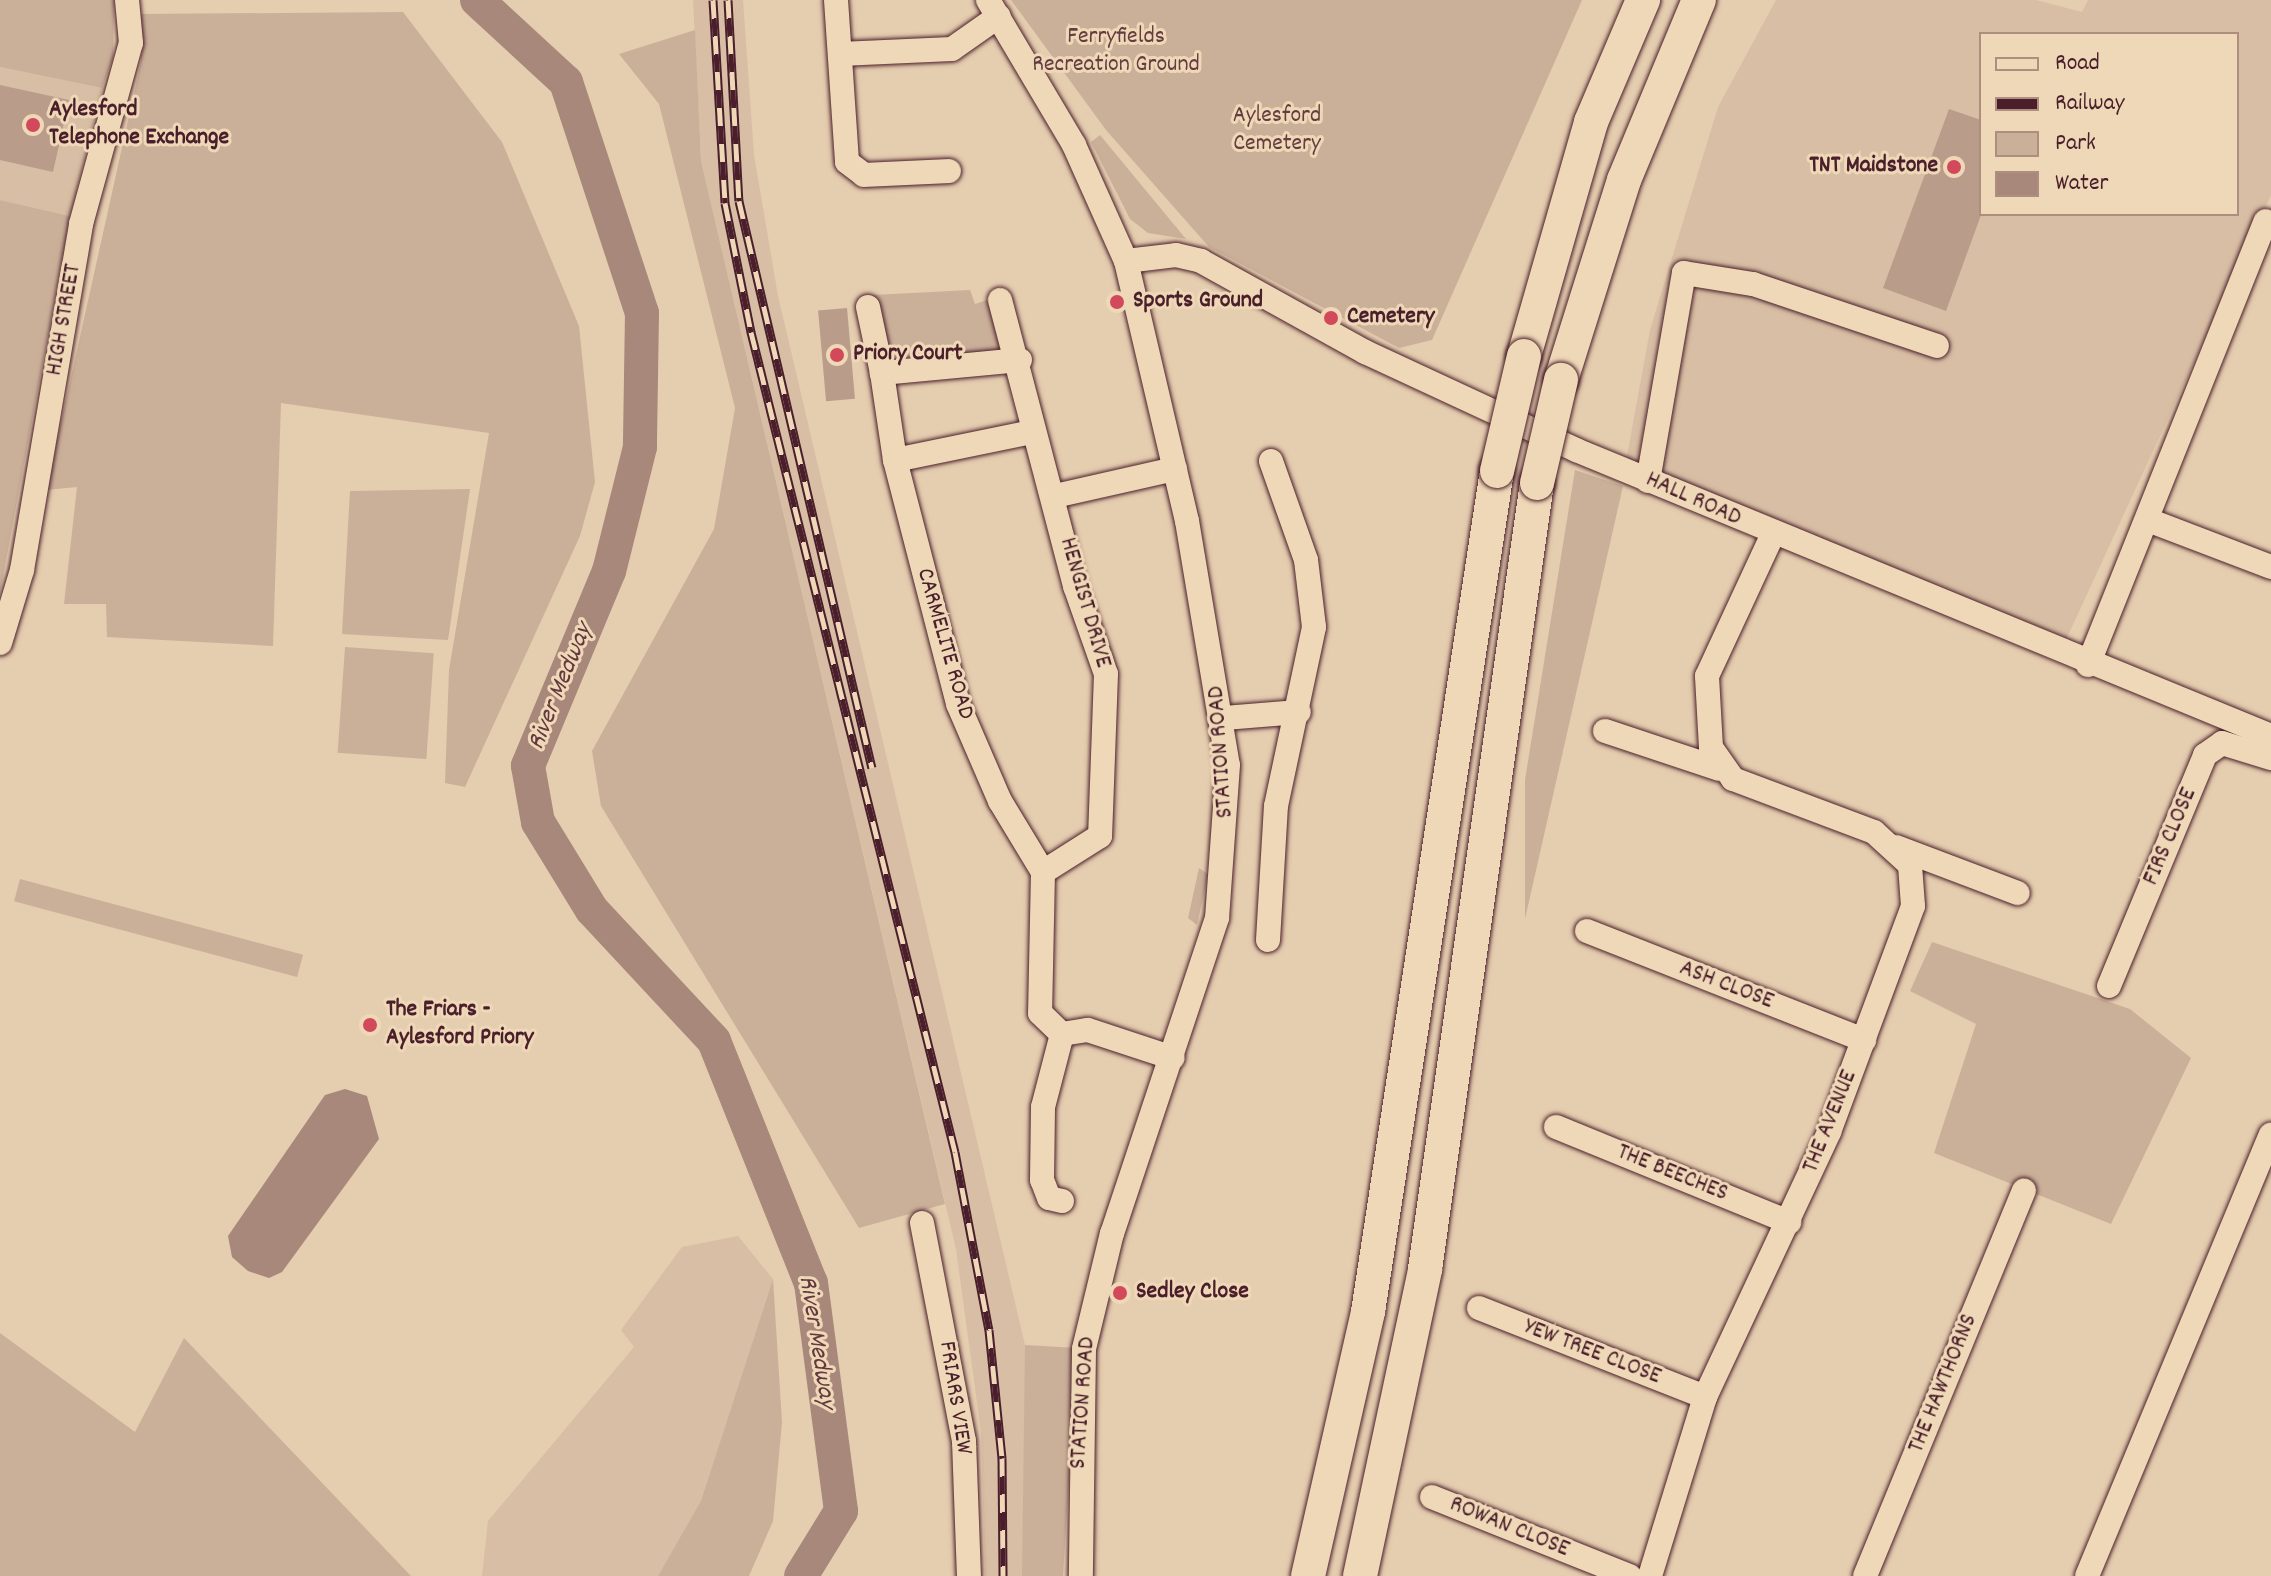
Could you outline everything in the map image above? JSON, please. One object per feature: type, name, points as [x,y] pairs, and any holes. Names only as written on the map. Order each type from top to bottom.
[{"type":"highway","points":[[1308,1576],[1368,1312],[1497,471],[1524,356],[1591,122],[1643,0]]},
{"type":"highway","points":[[1360,1576],[1425,1269],[1537,483],[1561,380],[1624,180],[1699,0]]},
{"type":"street","name":"HIGH STREET","points":[[0,643],[22,570],[81,224],[131,43],[127,0]]},
{"type":"street","points":[[836,0],[847,162],[864,175],[949,171]]},
{"type":"street","points":[[840,54],[952,49],[993,8]]},
{"type":"street","name":"STATION ROAD","points":[[993,8],[1074,145],[1126,261],[1175,469],[1224,718],[1228,831],[1217,918],[1173,1058],[1112,1233],[1084,1349],[1081,1576]]},
{"type":"street","points":[[2088,665],[2266,221]]},
{"type":"street","name":"HALL ROAD","points":[[1126,261],[1166,255],[1201,261],[1421,380],[1648,481],[2088,665],[2271,736]]},
{"type":"street","points":[[1648,481],[1684,273],[1753,284],[1937,346]]},
{"type":"street","name":"HENGIST DRIVE","points":[[1000,300],[1020,360],[1032,432],[1055,496],[1106,674],[1107,758],[1100,836],[1043,872]]},
{"type":"street","name":"CARMELITE ROAD","points":[[868,307],[895,460],[958,704],[1000,801],[1043,872]]},
{"type":"street","points":[[882,373],[1020,360]]},
{"type":"street","points":[[895,460],[1032,432]]},
{"type":"street","points":[[1268,940],[1276,806],[1313,652],[1313,599],[1271,461]]},
{"type":"street","points":[[1055,496],[1175,469]]},
{"type":"street","points":[[2148,520],[2271,567]]},
{"type":"street","points":[[1719,769],[1705,727],[1707,676],[1773,534]]},
{"type":"street","points":[[1224,718],[1299,712]]},
{"type":"street","name":"THE AVENUE","points":[[1605,731],[1719,769],[1874,832],[1910,865],[1913,906],[1864,1040],[1789,1222],[1705,1397],[1650,1576]]},
{"type":"street","name":"FIRS CLOSE","points":[[2109,986],[2205,755],[2222,743],[2271,758]]},
{"type":"street","points":[[1887,844],[2018,893]]},
{"type":"street","points":[[1913,906],[1947,867]]},
{"type":"street","points":[[1043,872],[1035,987],[1040,1013],[1062,1034]]},
{"type":"street","name":"ASH CLOSE","points":[[1587,931],[1864,1040]]},
{"type":"street","points":[[1062,1034],[1088,1030],[1173,1058]]},
{"type":"street","points":[[1062,1034],[1043,1107],[1042,1180],[1049,1198],[1062,1201]]},
{"type":"street","name":"THE BEECHES","points":[[1556,1127],[1789,1222]]},
{"type":"street","points":[[2087,1576],[2271,1135]]},
{"type":"street","name":"THE HAWTHORNS","points":[[1865,1576],[2024,1191]]},
{"type":"street","name":"FRIARS VIEW","points":[[922,1223],[964,1441],[969,1576]]},
{"type":"street","name":"YEW TREE CLOSE","points":[[1479,1308],[1705,1397]]},
{"type":"street","name":"ROWAN CLOSE","points":[[1432,1497],[1625,1575]]},
{"type":"shaded area","points":[[693,0],[743,0],[754,155],[778,296],[1025,1345],[1059,1378],[1060,1576],[985,1576],[981,1432],[956,1249],[701,161]]},
{"type":"shaded area","points":[[1776,0],[2036,0],[2082,12],[2088,0],[2271,0],[2271,195],[2065,642],[1625,467],[1650,330],[1718,107]]},
{"type":"shaded area","points":[[0,67],[102,88],[70,216],[0,200]]},
{"type":"shaded area","points":[[738,1236],[773,1279],[702,1501],[658,1576],[482,1576],[488,1521],[634,1347],[621,1330],[682,1247]]},
{"type":"green space","points":[[0,0],[114,0],[113,58],[102,88],[0,67]]},
{"type":"green space","points":[[1011,0],[1582,0],[1432,340],[1399,348],[1209,247],[1106,130]]},
{"type":"green space","points":[[403,12],[502,142],[579,326],[595,482],[580,536],[465,787],[445,783],[449,670],[489,433],[281,403],[273,646],[107,637],[106,604],[64,604],[77,487],[46,490],[141,62],[139,14]]},
{"type":"green space","points":[[695,30],[701,161],[945,1204],[859,1228],[601,806],[592,751],[714,529],[735,408],[659,104],[619,54]]},
{"type":"green space","points":[[1100,135],[1186,239],[1148,233],[1130,219],[1091,142]]},
{"type":"green space","points":[[0,200],[70,216],[0,593]]},
{"type":"green space","points":[[970,290],[975,304],[987,300],[1004,353],[889,360],[873,295]]},
{"type":"green space","points":[[1575,470],[1623,486],[1525,919],[1525,780]]},
{"type":"green space","points":[[470,489],[448,640],[342,634],[350,491]]},
{"type":"green space","points":[[345,647],[434,653],[426,759],[338,753]]},
{"type":"green space","points":[[1199,868],[1208,874],[1197,925],[1188,918]]},
{"type":"green space","points":[[20,879],[303,955],[297,977],[14,901]]},
{"type":"green space","points":[[1932,942],[2130,1009],[2191,1058],[2111,1224],[1934,1153],[1976,1024],[1910,991]]},
{"type":"green space","points":[[773,1279],[782,1422],[773,1521],[749,1576],[658,1576],[701,1501]]},
{"type":"green space","points":[[0,1333],[135,1432],[184,1338],[411,1576],[0,1576]]},
{"type":"green space","points":[[1025,1345],[1077,1348],[1063,1576],[1022,1576]]},
{"type":"water","points":[[345,1089],[367,1096],[379,1139],[282,1272],[269,1278],[248,1271],[232,1257],[228,1236],[325,1095]]},
{"type":"building","name":"Aylesford Telephone Exchange","points":[[0,85],[69,100],[53,172],[0,160]]},
{"type":"building","name":"TNT Maidstone","points":[[1949,109],[1979,119],[1981,216],[1946,311],[1883,288]]},
{"type":"building","name":"Priory Court","points":[[847,308],[855,399],[826,401],[818,311]]},
{"type":"waterway","name":"River Medway","points":[[477,0],[566,82],[642,313],[640,447],[609,571],[528,766],[538,822],[592,910],[714,1041],[811,1283],[841,1511],[801,1576]]},
{"type":"railway","points":[[713,0],[725,203],[751,332],[955,1152],[989,1330],[1002,1458],[1003,1576]]},
{"type":"railway","points":[[728,0],[739,201],[872,768]]},
{"type":"place","name":"Aylesford Telephone Exchange","points":[[33,125]]},
{"type":"place","name":"TNT Maidstone","points":[[1954,167]]},
{"type":"place","name":"Sports Ground","points":[[1117,302]]},
{"type":"place","name":"Cemetery","points":[[1331,318]]},
{"type":"place","name":"Priory Court","points":[[837,355]]},
{"type":"place","name":"The Friars - Aylesford Priory","points":[[370,1025]]},
{"type":"place","name":"Sedley Close","points":[[1120,1293]]},
{"type":"park label","name":"Ferryfields Recreation Ground","points":[[1116,52]]},
{"type":"park label","name":"Aylesford Cemetery","points":[[1277,131]]}]
